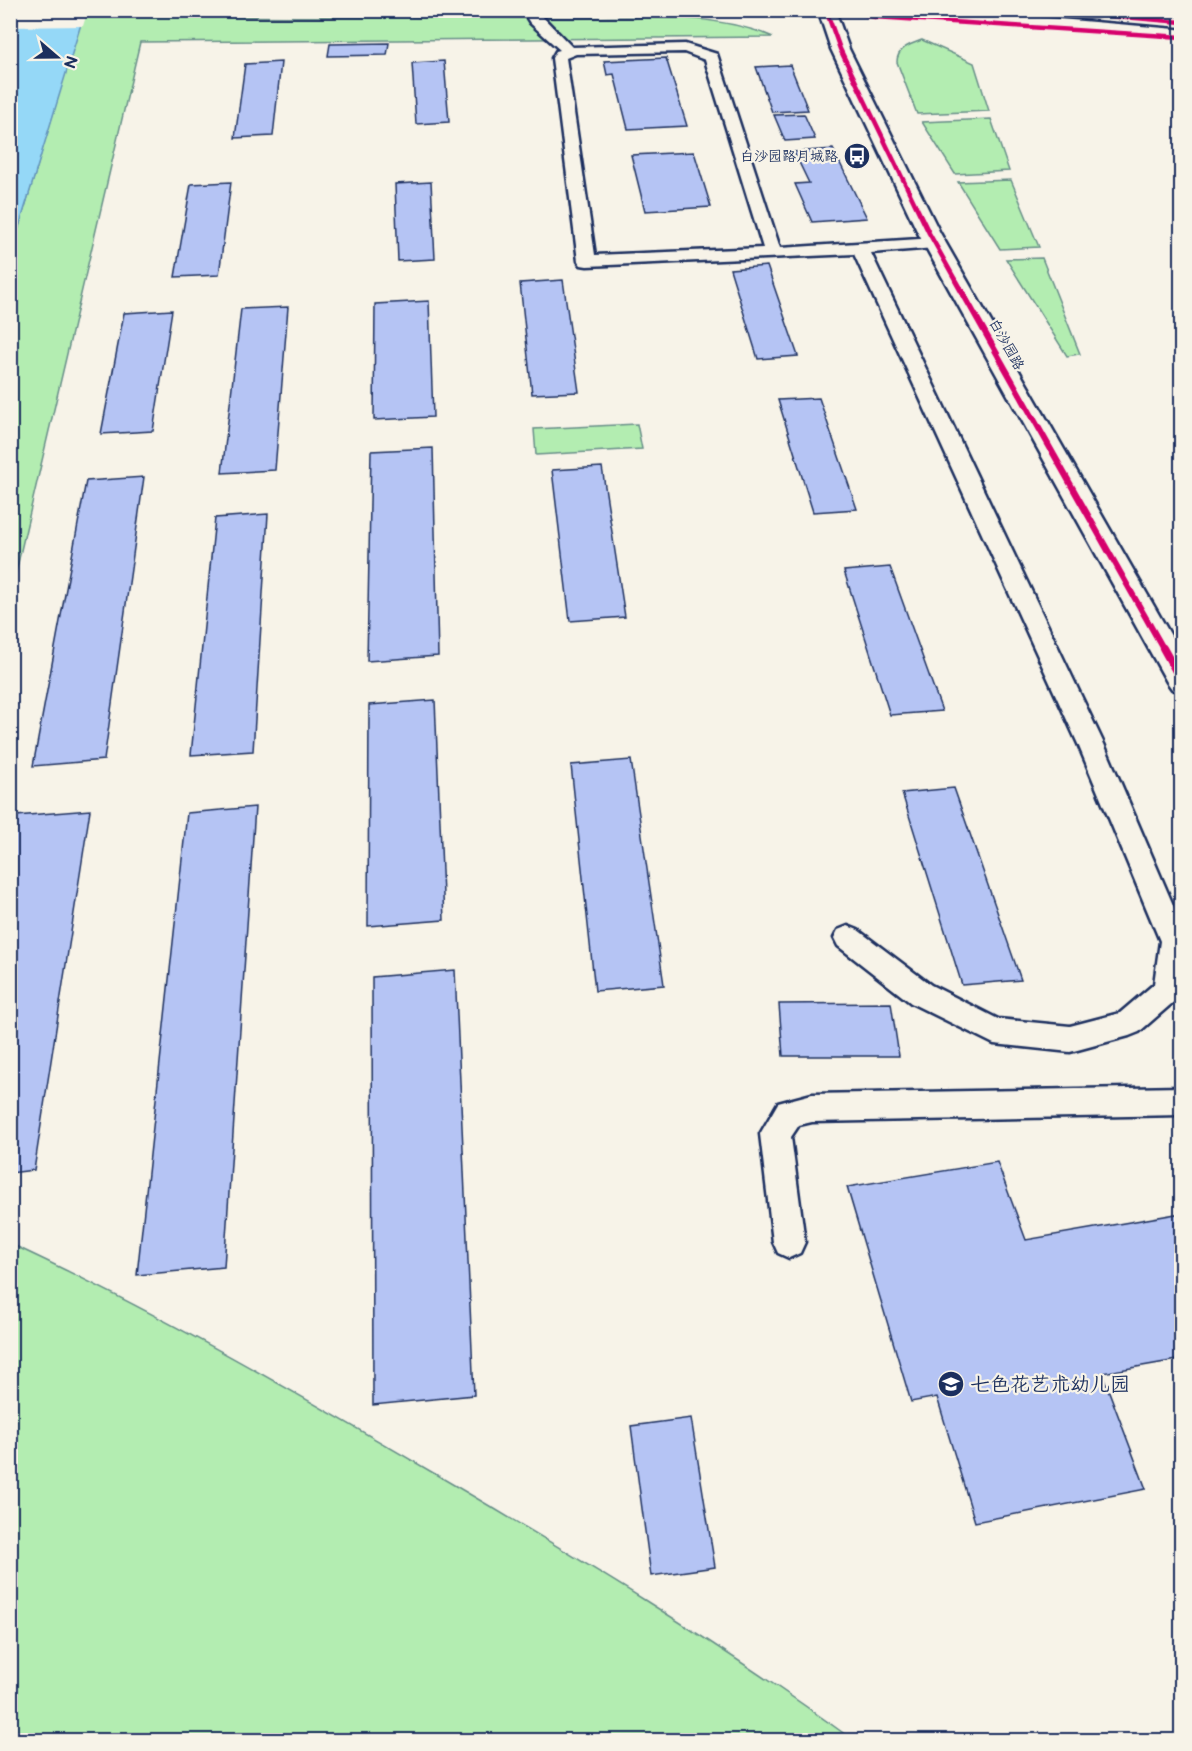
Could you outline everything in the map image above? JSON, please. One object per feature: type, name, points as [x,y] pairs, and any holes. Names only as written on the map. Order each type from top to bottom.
[{"type":"street","name":"白沙园路","points":[[826,10],[840,49],[935,243],[1182,682]]},
{"type":"street","points":[[1042,10],[1182,22]]},
{"type":"lane","points":[[529,10],[534,20],[549,29],[568,51]]},
{"type":"lane","points":[[773,253],[712,57],[685,48],[568,51],[561,54],[559,58],[587,261],[773,253],[860,249],[935,243]]},
{"type":"lane","points":[[848,938],[921,994],[994,1031],[1070,1039],[1129,1023],[1167,990],[1174,941],[1091,744],[860,249]]},
{"type":"lane","points":[[789,1242],[775,1134],[789,1113],[812,1108],[1182,1101]]},
{"type":"green space","points":[[84,11],[142,11],[141,16],[670,17],[722,22],[773,37],[140,42],[11,593],[11,253]]},
{"type":"green space","points":[[922,40],[974,63],[989,111],[917,114],[897,62],[902,50]]},
{"type":"green space","points":[[991,119],[1009,171],[955,174],[922,122]]},
{"type":"green space","points":[[1011,180],[1039,247],[1000,249],[958,182]]},
{"type":"green space","points":[[1042,258],[1080,354],[1067,356],[1006,259]]},
{"type":"green space","points":[[637,424],[642,449],[536,455],[534,429]]},
{"type":"green space","points":[[11,1244],[118,1296],[223,1353],[484,1503],[592,1567],[698,1634],[853,1740],[11,1740]]},
{"type":"water","points":[[11,11],[85,11],[11,253]]},
{"type":"pier","points":[[88,10],[83,26],[11,27],[11,11]]},
{"type":"building","points":[[389,43],[387,55],[328,56],[330,44]]},
{"type":"building","points":[[666,58],[687,126],[628,129],[614,74],[607,75],[604,61]]},
{"type":"building","points":[[444,61],[449,122],[416,124],[412,63]]},
{"type":"building","points":[[281,62],[273,136],[235,138],[245,64]]},
{"type":"building","points":[[790,65],[808,110],[772,112],[756,67]]},
{"type":"building","points":[[804,114],[815,139],[785,141],[774,115]]},
{"type":"building","points":[[833,149],[867,218],[812,222],[795,184],[809,183],[794,152]]},
{"type":"building","points":[[694,152],[711,207],[645,211],[631,155]]},
{"type":"building","points":[[231,182],[219,275],[175,277],[191,184]]},
{"type":"building","points":[[431,182],[435,259],[398,261],[395,184]]},
{"type":"building","points":[[767,266],[798,356],[758,359],[730,269]]},
{"type":"building","points":[[563,280],[579,392],[532,394],[520,283]]},
{"type":"building","points":[[429,301],[433,417],[374,420],[375,304]]},
{"type":"building","points":[[288,307],[275,470],[222,473],[241,309]]},
{"type":"building","points":[[172,310],[153,431],[101,434],[124,313]]},
{"type":"building","points":[[819,398],[857,509],[813,512],[778,400]]},
{"type":"building","points":[[433,448],[438,656],[367,661],[371,451]]},
{"type":"building","points":[[602,467],[625,617],[570,621],[552,470]]},
{"type":"building","points":[[144,477],[104,760],[33,766],[86,481]]},
{"type":"building","points":[[268,514],[253,751],[191,755],[215,518]]},
{"type":"building","points":[[890,567],[942,711],[890,715],[844,571]]},
{"type":"building","points":[[435,700],[444,920],[368,926],[369,705]]},
{"type":"building","points":[[631,760],[664,985],[595,991],[571,765]]},
{"type":"building","points":[[954,788],[1021,980],[962,985],[902,793]]},
{"type":"building","points":[[255,807],[224,1267],[137,1275],[187,813]]},
{"type":"building","points":[[90,810],[34,1170],[10,1173],[10,843],[16,816]]},
{"type":"building","points":[[455,970],[474,1395],[373,1405],[372,977]]},
{"type":"building","points":[[891,1003],[899,1056],[783,1056],[779,1004]]},
{"type":"building","points":[[997,1162],[1026,1240],[1182,1213],[1182,1359],[1102,1373],[1146,1489],[975,1522],[937,1397],[911,1402],[847,1187]]},
{"type":"building","points":[[691,1418],[715,1567],[651,1576],[631,1426]]},
{"type":"cycle path","points":[[826,10],[840,49],[929,233],[1182,682]]},
{"type":"cycle path","points":[[848,10],[875,17],[1182,37]]},
{"type":"cycle path","points":[[1042,10],[1182,22]]},
{"type":"place","name":"白沙园路月城路","points":[[857,156]]},
{"type":"place","name":"七色花艺术幼儿园","points":[[951,1384]]}]
